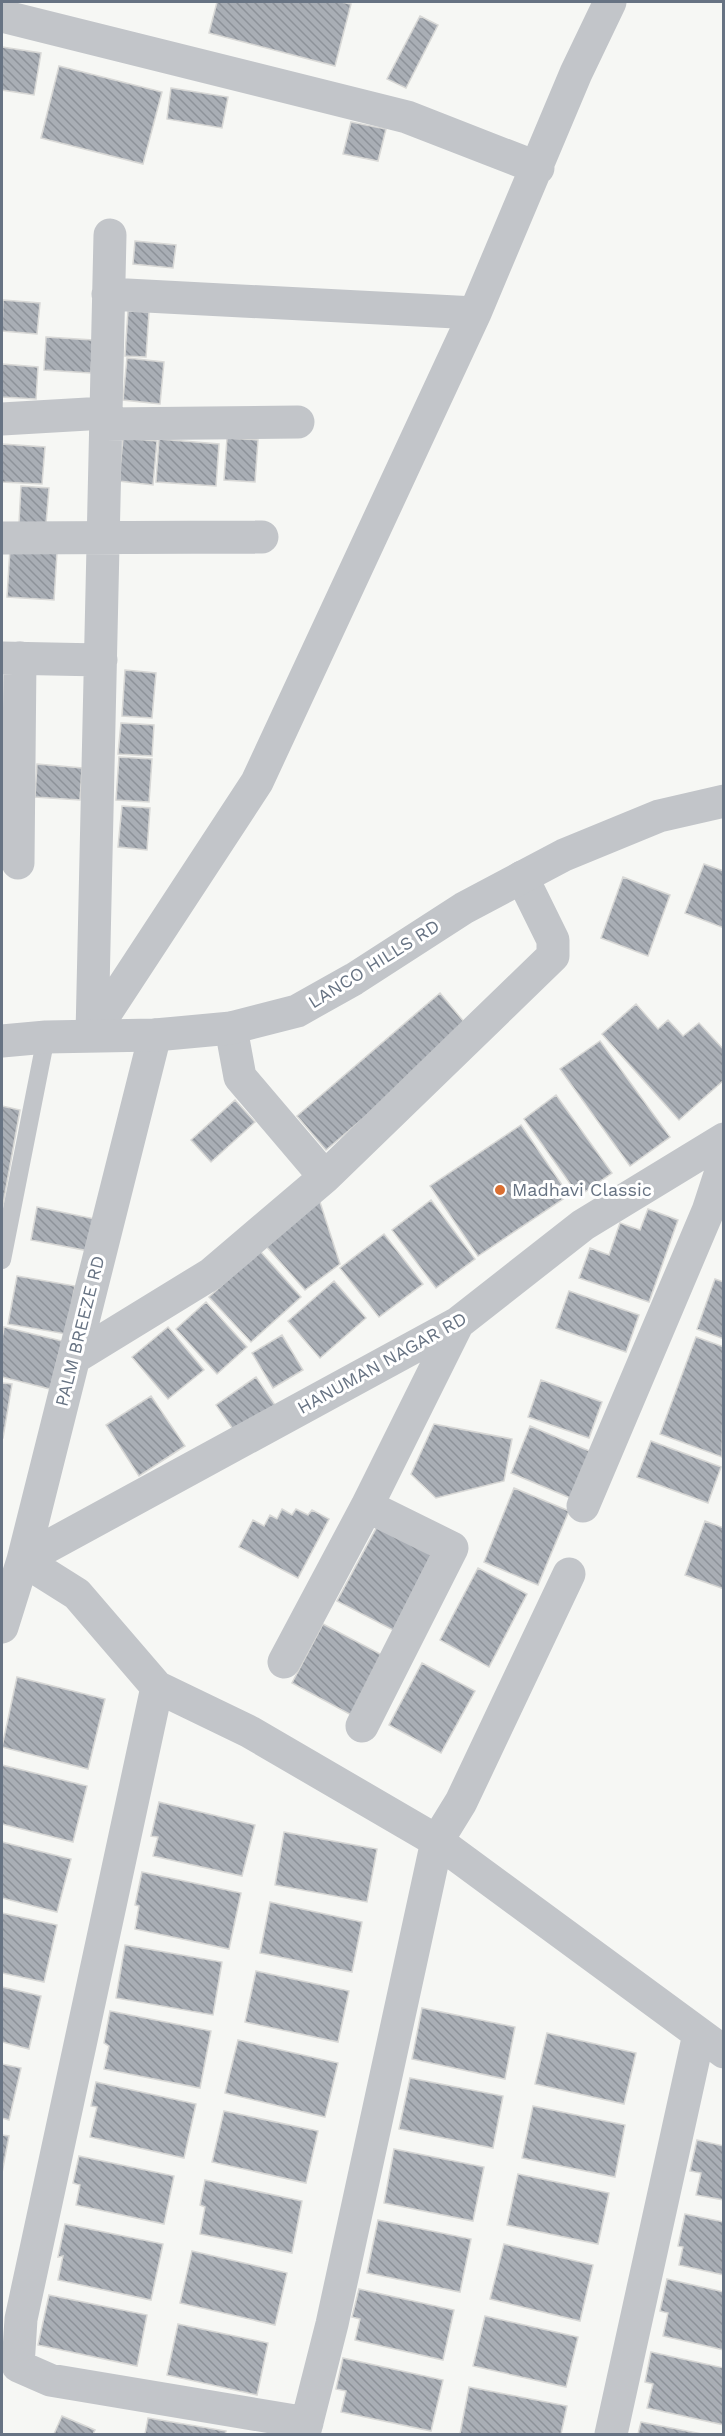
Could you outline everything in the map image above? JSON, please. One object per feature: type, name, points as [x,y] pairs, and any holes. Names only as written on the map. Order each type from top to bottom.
[{"type":"street","points":[[92,1034],[257,782],[475,313],[576,74],[610,2]]},
{"type":"street","points":[[22,13],[407,117],[537,168]]},
{"type":"street","points":[[92,1034],[110,236]]},
{"type":"street","points":[[108,294],[475,313]]},
{"type":"street","points":[[2,418],[298,422]]},
{"type":"street","points":[[2,538],[262,537]]},
{"type":"street","points":[[18,863],[11,658],[101,660]]},
{"type":"street","name":"LANCO HILLS RD","points":[[2,1041],[92,1034],[155,1035],[231,1028],[297,1011],[465,908],[564,855],[659,816],[723,801]]},
{"type":"street","points":[[74,1358],[211,1274],[325,1177],[553,956],[553,940],[522,877]]},
{"type":"street","points":[[231,1028],[240,1077],[325,1177]]},
{"type":"street","name":"PALM BREEZE RD","points":[[2,1627],[23,1560],[155,1035]]},
{"type":"street","name":"HANUMAN NAGAR RD","points":[[23,1560],[458,1323],[583,1225],[723,1140]]},
{"type":"street","points":[[583,1506],[708,1211],[723,1162]]},
{"type":"street","points":[[284,1662],[367,1506],[458,1323]]},
{"type":"street","points":[[362,1726],[453,1548],[367,1506]]},
{"type":"street","points":[[23,1560],[77,1594],[157,1687],[250,1732],[437,1841],[711,2043],[611,2434]]},
{"type":"street","points":[[157,1687],[21,2319],[18,2366],[50,2380],[306,2429],[332,2324],[437,1841],[461,1802],[569,1574]]},
{"type":"lane","points":[[2,1260],[46,1037]]},
{"type":"building","points":[[217,2],[341,2],[351,4],[335,66],[209,33]]},
{"type":"building","points":[[420,16],[438,25],[406,88],[387,79]]},
{"type":"building","points":[[2,47],[41,53],[34,95],[2,90]]},
{"type":"building","points":[[59,66],[162,92],[143,164],[41,138]]},
{"type":"building","points":[[171,88],[228,97],[222,128],[167,119]]},
{"type":"building","points":[[351,122],[386,129],[378,161],[343,154]]},
{"type":"building","points":[[135,241],[176,245],[173,268],[133,264]]},
{"type":"building","points":[[3,300],[40,303],[37,334],[2,331]]},
{"type":"building","points":[[128,311],[149,312],[146,357],[125,356]]},
{"type":"building","points":[[46,337],[93,340],[91,373],[44,370]]},
{"type":"building","points":[[127,358],[164,362],[160,404],[123,400]]},
{"type":"building","points":[[2,364],[38,367],[36,399],[2,397]]},
{"type":"building","points":[[123,438],[157,441],[153,485],[119,481]]},
{"type":"building","points":[[227,438],[258,440],[255,482],[224,480]]},
{"type":"building","points":[[159,439],[219,444],[216,486],[156,482]]},
{"type":"building","points":[[2,444],[45,447],[42,484],[2,482]]},
{"type":"building","points":[[21,486],[49,488],[46,524],[19,523]]},
{"type":"building","points":[[10,549],[57,552],[54,600],[7,597]]},
{"type":"building","points":[[125,670],[156,673],[152,718],[122,716]]},
{"type":"building","points":[[121,723],[154,725],[152,756],[118,754]]},
{"type":"building","points":[[119,757],[152,759],[149,802],[116,800]]},
{"type":"building","points":[[37,764],[82,768],[80,800],[35,797]]},
{"type":"building","points":[[122,806],[150,808],[147,850],[118,847]]},
{"type":"building","points":[[704,864],[724,871],[724,928],[685,913]]},
{"type":"building","points":[[623,877],[670,895],[648,956],[601,938]]},
{"type":"building","points":[[440,993],[469,1028],[326,1150],[297,1116]]},
{"type":"building","points":[[636,1004],[658,1029],[668,1020],[683,1036],[699,1023],[724,1050],[724,1080],[679,1120],[602,1034]]},
{"type":"building","points":[[600,1041],[670,1137],[630,1166],[560,1069]]},
{"type":"building","points":[[556,1095],[612,1173],[579,1196],[524,1119]]},
{"type":"building","points":[[235,1100],[255,1122],[211,1162],[191,1140]]},
{"type":"building","points":[[2,1106],[20,1110],[2,1210]]},
{"type":"building","name":"Madhavi Classic","points":[[521,1125],[569,1195],[478,1256],[430,1186]]},
{"type":"building","points":[[319,1199],[340,1264],[305,1290],[266,1246]]},
{"type":"building","points":[[431,1200],[475,1259],[436,1288],[392,1230]]},
{"type":"building","points":[[37,1207],[95,1219],[89,1251],[31,1240]]},
{"type":"building","points":[[648,1209],[678,1220],[649,1302],[579,1278],[590,1248],[609,1255],[620,1223],[640,1230]]},
{"type":"building","points":[[384,1234],[423,1284],[379,1317],[340,1268]]},
{"type":"building","points":[[260,1251],[301,1297],[251,1342],[209,1297]]},
{"type":"building","points":[[17,1276],[75,1286],[66,1334],[8,1324]]},
{"type":"building","points":[[715,1279],[724,1282],[724,1339],[697,1329]]},
{"type":"building","points":[[334,1281],[366,1318],[320,1358],[288,1321]]},
{"type":"building","points":[[569,1291],[639,1315],[626,1352],[556,1328]]},
{"type":"building","points":[[206,1302],[247,1347],[217,1374],[176,1329]]},
{"type":"building","points":[[4,1327],[62,1341],[50,1389],[2,1377]]},
{"type":"building","points":[[168,1327],[204,1370],[168,1399],[132,1357]]},
{"type":"building","points":[[282,1335],[303,1370],[273,1388],[252,1353]]},
{"type":"building","points":[[696,1337],[724,1347],[722,1457],[660,1434]]},
{"type":"building","points":[[256,1377],[275,1405],[235,1432],[216,1405]]},
{"type":"building","points":[[541,1380],[602,1402],[589,1438],[528,1417]]},
{"type":"building","points":[[2,1383],[12,1384],[3,1438],[2,1438]]},
{"type":"building","points":[[151,1396],[185,1446],[139,1476],[106,1425]]},
{"type":"building","points":[[434,1424],[512,1439],[504,1481],[436,1498],[411,1474]]},
{"type":"building","points":[[530,1426],[594,1453],[575,1500],[511,1473]]},
{"type":"building","points":[[651,1441],[721,1467],[708,1503],[637,1477]]},
{"type":"building","points":[[514,1488],[569,1511],[538,1585],[484,1562]]},
{"type":"building","points":[[282,1509],[292,1515],[296,1509],[308,1515],[312,1510],[329,1519],[298,1578],[239,1547],[253,1520],[264,1526],[270,1515],[277,1519]]},
{"type":"building","points":[[705,1521],[724,1528],[724,1589],[685,1575]]},
{"type":"building","points":[[379,1523],[436,1553],[395,1631],[337,1601]]},
{"type":"building","points":[[478,1568],[527,1594],[489,1667],[440,1640]]},
{"type":"building","points":[[323,1624],[386,1657],[355,1717],[292,1683]]},
{"type":"building","points":[[422,1663],[475,1691],[441,1753],[389,1725]]},
{"type":"building","points":[[17,1677],[105,1699],[88,1769],[2,1747]]},
{"type":"building","points":[[2,1765],[87,1786],[73,1842],[2,1824]]},
{"type":"building","points":[[159,1802],[255,1825],[242,1876],[153,1856],[158,1837],[151,1836]]},
{"type":"building","points":[[284,1832],[377,1849],[367,1902],[275,1885]]},
{"type":"building","points":[[2,1842],[71,1859],[57,1912],[2,1898]]},
{"type":"building","points":[[142,1872],[241,1893],[229,1949],[135,1929],[139,1906],[135,1905]]},
{"type":"building","points":[[270,1902],[362,1922],[352,1972],[260,1953]]},
{"type":"building","points":[[2,1913],[57,1925],[44,1982],[2,1973]]},
{"type":"building","points":[[125,1945],[222,1962],[213,2015],[116,1998]]},
{"type":"building","points":[[256,1971],[349,1991],[338,2042],[245,2022]]},
{"type":"building","points":[[2,1987],[41,1996],[29,2049],[2,2042]]},
{"type":"building","points":[[422,2008],[515,2027],[505,2079],[412,2059]]},
{"type":"building","points":[[110,2011],[211,2031],[200,2088],[104,2069],[109,2046],[104,2043]]},
{"type":"building","points":[[547,2033],[636,2053],[624,2104],[535,2084]]},
{"type":"building","points":[[238,2040],[338,2063],[325,2117],[225,2093]]},
{"type":"building","points":[[2,2064],[21,2068],[9,2120],[2,2118]]},
{"type":"building","points":[[410,2078],[503,2096],[493,2148],[399,2129]]},
{"type":"building","points":[[96,2082],[196,2104],[184,2158],[90,2137],[97,2107],[91,2106]]},
{"type":"building","points":[[533,2106],[625,2125],[615,2177],[522,2158]]},
{"type":"building","points":[[224,2111],[318,2131],[306,2183],[212,2162]]},
{"type":"building","points":[[2,2135],[9,2136],[2,2173]]},
{"type":"building","points":[[697,2140],[724,2146],[724,2200],[696,2195],[701,2173],[690,2171]]},
{"type":"building","points":[[394,2149],[484,2167],[473,2221],[384,2203]]},
{"type":"building","points":[[79,2156],[174,2176],[164,2224],[76,2205],[80,2185],[73,2183]]},
{"type":"building","points":[[518,2174],[609,2193],[598,2244],[507,2225]]},
{"type":"building","points":[[205,2180],[302,2201],[292,2253],[200,2234],[205,2207],[200,2205]]},
{"type":"building","points":[[685,2214],[724,2222],[724,2275],[679,2265],[683,2247],[678,2246]]},
{"type":"building","points":[[378,2220],[471,2239],[460,2292],[367,2273]]},
{"type":"building","points":[[65,2224],[163,2244],[151,2300],[58,2280],[63,2256],[58,2257]]},
{"type":"building","points":[[504,2244],[593,2265],[580,2321],[490,2299]]},
{"type":"building","points":[[192,2251],[287,2273],[275,2325],[180,2303]]},
{"type":"building","points":[[667,2279],[724,2292],[724,2350],[663,2336],[668,2313],[660,2311]]},
{"type":"building","points":[[359,2289],[454,2310],[443,2360],[355,2340],[360,2319],[352,2317]]},
{"type":"building","points":[[49,2295],[147,2315],[137,2366],[38,2345]]},
{"type":"building","points":[[485,2316],[578,2337],[566,2387],[473,2366]]},
{"type":"building","points":[[178,2324],[268,2343],[257,2395],[167,2375]]},
{"type":"building","points":[[651,2352],[724,2368],[724,2425],[647,2408],[653,2384],[645,2382]]},
{"type":"building","points":[[343,2358],[443,2380],[431,2431],[341,2412],[346,2391],[336,2389]]},
{"type":"building","points":[[469,2387],[567,2406],[561,2434],[460,2434]]},
{"type":"building","points":[[62,2416],[95,2430],[93,2434],[54,2434]]},
{"type":"building","points":[[148,2418],[226,2431],[225,2434],[145,2434]]},
{"type":"building","points":[[641,2422],[702,2434],[638,2434]]},
{"type":"place","name":"Madhavi Classic","points":[[500,1190]]}]
